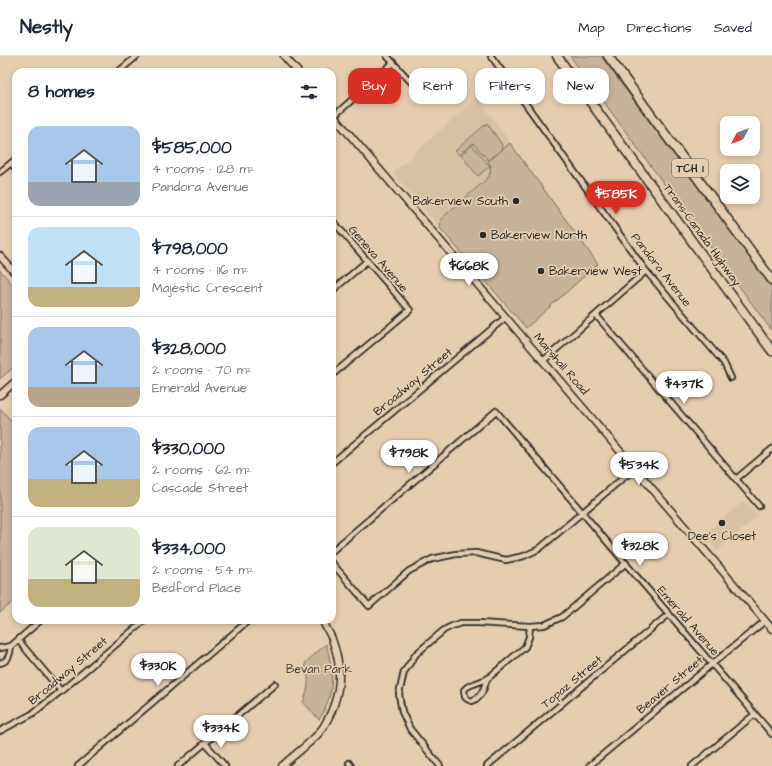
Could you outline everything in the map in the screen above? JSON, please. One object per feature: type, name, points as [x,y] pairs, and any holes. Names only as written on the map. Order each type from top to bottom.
[{"type":"highway","name":"Trans-Canada Highway","points":[[557,56],[772,352]]},
{"type":"highway","name":"TCH 1","points":[[608,56],[772,280]]},
{"type":"main road","points":[[284,56],[294,68]]},
{"type":"main road","name":"Marshall Road","points":[[336,119],[772,629]]},
{"type":"main road","points":[[0,256],[12,270]]},
{"type":"main road","points":[[0,395],[12,384]]},
{"type":"main road","points":[[282,766],[311,741],[324,726],[332,709],[338,690],[340,672],[337,655],[331,637],[324,624]]},
{"type":"street","points":[[123,68],[137,56]]},
{"type":"street","points":[[387,56],[409,80]]},
{"type":"street","name":"Pandora Avenue","points":[[491,56],[646,271],[724,363],[731,378]]},
{"type":"street","points":[[336,113],[393,63]]},
{"type":"street","points":[[0,172],[11,163]]},
{"type":"street","name":"Geneva Avenue","points":[[336,225],[410,310],[336,372]]},
{"type":"street","points":[[336,288],[367,261]]},
{"type":"street","points":[[543,361],[646,271]]},
{"type":"street","points":[[596,315],[759,506]]},
{"type":"street","name":"Broadway Street","points":[[336,460],[506,317]]},
{"type":"street","name":"Emerald Avenue","points":[[336,547],[496,411],[772,734]]},
{"type":"street","points":[[736,479],[772,449]]},
{"type":"street","points":[[336,568],[369,606],[409,571],[432,559],[456,554],[476,553],[506,560],[524,556],[539,549],[635,468]]},
{"type":"street","points":[[440,766],[410,729],[402,712],[399,694],[404,672],[416,654],[444,630],[452,626],[478,623],[530,626],[544,625],[562,617],[626,563]]},
{"type":"street","name":"Topaz Street","points":[[487,766],[669,614]]},
{"type":"street","name":"Beaver Street","points":[[589,766],[765,621]]},
{"type":"street","points":[[0,648],[11,646],[36,624]]},
{"type":"street","name":"Broadway Street","points":[[0,731],[32,714],[62,691],[140,624]]},
{"type":"street","points":[[78,766],[244,624]]},
{"type":"street","points":[[488,679],[477,699],[472,701],[465,697],[464,690],[467,687],[488,679],[525,647],[529,637],[530,626]]},
{"type":"street","points":[[18,640],[62,691]]},
{"type":"street","points":[[0,663],[8,659],[11,646]]},
{"type":"street","points":[[178,766],[275,684]]},
{"type":"street","points":[[692,766],[755,714]]},
{"type":"street","points":[[205,743],[224,766]]},
{"type":"shaded area","points":[[475,99],[475,104],[482,104],[598,264],[526,328],[393,173]]},
{"type":"shaded area","points":[[744,501],[758,516],[717,551],[703,535]]},
{"type":"green space","points":[[570,56],[601,56],[772,287],[772,331],[605,104],[609,104],[609,68],[579,68]]},
{"type":"green space","points":[[487,123],[502,145],[501,150],[488,160],[473,143],[459,155],[455,151]]},
{"type":"green space","points":[[510,143],[598,264],[526,328],[440,228],[441,219],[489,177],[491,166],[488,162]]},
{"type":"green space","points":[[472,145],[490,166],[478,176],[461,155]]},
{"type":"green space","points":[[0,270],[12,284],[12,368],[0,379]]},
{"type":"green space","points":[[0,408],[12,422],[12,602],[0,613]]},
{"type":"green space","name":"Bevan Park","points":[[326,644],[330,659],[332,683],[325,710],[319,720],[303,702],[307,692],[308,682],[305,663]]},
{"type":"place","name":"Bakerview South","points":[[516,201]]},
{"type":"place","name":"Bakerview North","points":[[483,235]]},
{"type":"place","name":"Bakerview West","points":[[541,271]]},
{"type":"place","name":"Dee's Closet","points":[[722,523]]}]
